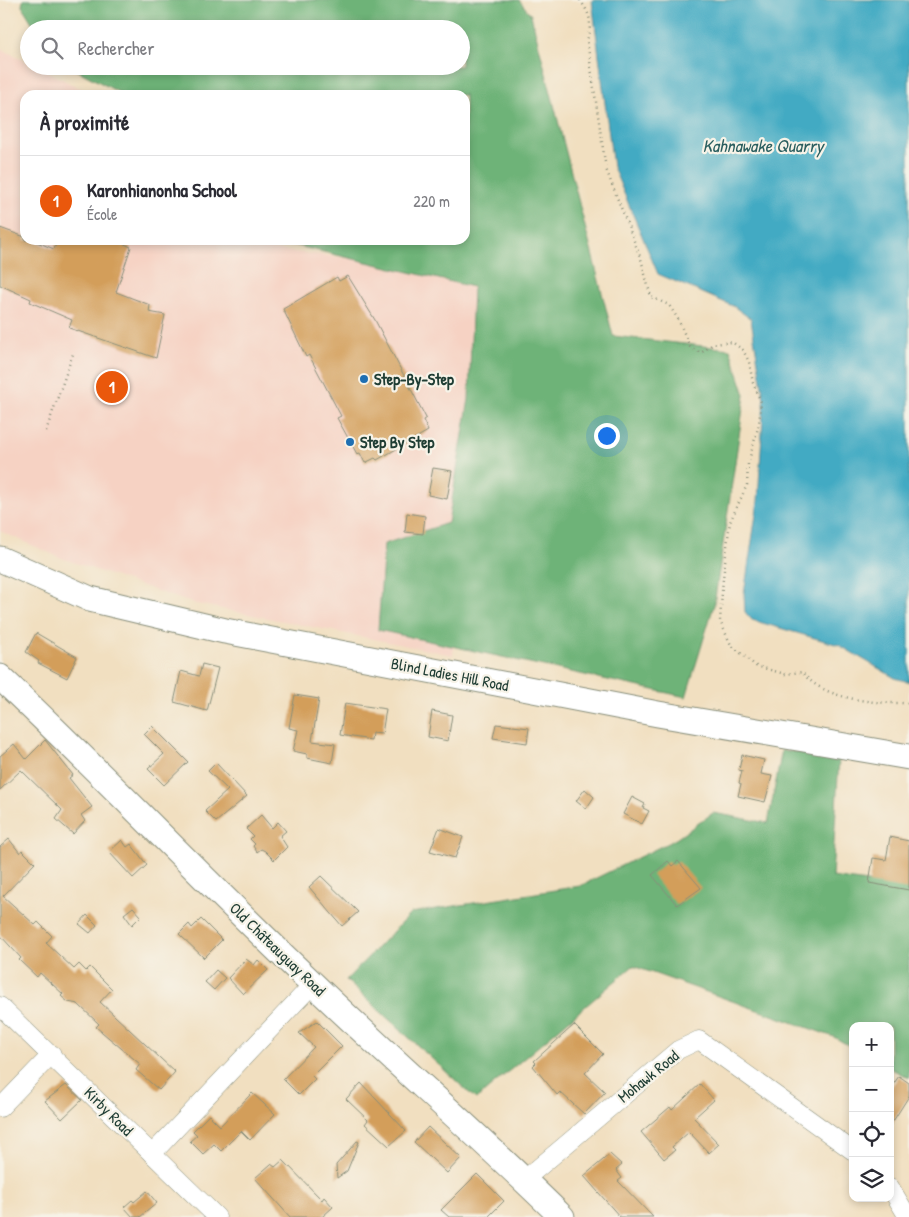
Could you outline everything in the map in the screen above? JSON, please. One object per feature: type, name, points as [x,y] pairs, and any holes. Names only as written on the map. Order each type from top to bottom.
[{"type":"street","name":"Blind Ladies Hill Road","points":[[0,559],[90,599],[225,631],[658,714],[909,756]]},
{"type":"street","name":"Old Châteauguay Road","points":[[0,677],[88,760],[313,984],[562,1217]]},
{"type":"street","points":[[152,1154],[313,984]]},
{"type":"street","name":"Kirby Road","points":[[0,1006],[52,1054],[217,1217]]},
{"type":"street","name":"Mohawk Road","points":[[524,1180],[678,1050],[700,1040],[849,1148]]},
{"type":"street","points":[[0,1108],[52,1054]]},
{"type":"street","points":[[894,1193],[908,1217]]},
{"type":"path","points":[[580,0],[589,12],[592,24],[587,41],[606,170],[641,259],[651,297],[668,304],[678,319],[690,346],[701,353],[713,344],[732,342],[743,350],[749,362],[753,383],[761,402],[759,424],[748,464],[747,485],[730,522],[722,578],[720,621],[731,645],[756,666],[785,674],[802,672],[810,682],[831,694],[909,702]]},
{"type":"path","points":[[46,431],[74,351]]},
{"type":"shaded area","points":[[0,48],[20,58],[20,75],[54,75],[83,90],[20,90],[20,245],[236,245],[499,276],[453,655],[192,603],[61,558],[0,531]]},
{"type":"green space","points":[[23,0],[519,0],[531,15],[613,336],[730,349],[745,395],[714,605],[686,697],[378,630],[384,544],[448,523],[469,399],[473,287],[294,245],[470,245],[470,90],[115,90],[86,75],[470,75],[470,20],[31,20],[22,6]]},
{"type":"green space","points":[[782,750],[839,758],[832,877],[909,888],[909,1078],[894,1070],[894,1022],[849,1022],[849,1046],[834,1037],[633,966],[476,1099],[346,980],[411,913],[580,886],[676,839],[713,813],[768,823]]},
{"type":"water","name":"Kahnawake Quarry","points":[[592,0],[909,0],[909,682],[895,678],[839,645],[752,620],[745,612],[744,594],[758,501],[764,399],[751,319],[733,306],[658,274],[613,167]]},
{"type":"building","points":[[0,228],[20,235],[20,245],[44,245],[54,249],[56,245],[127,245],[131,247],[116,292],[150,305],[149,312],[165,315],[156,358],[69,328],[72,320],[30,302],[31,299],[0,285]]},
{"type":"building","name":"Step-By-Step","points":[[348,276],[375,320],[426,418],[423,420],[428,431],[377,460],[375,458],[365,463],[360,453],[357,454],[337,418],[341,416],[309,355],[306,357],[283,309],[337,277],[339,281]]},
{"type":"building","points":[[433,468],[452,471],[447,499],[428,495]]},
{"type":"building","points":[[407,513],[425,516],[423,534],[405,532]]},
{"type":"building","points":[[36,633],[77,657],[67,678],[38,663],[39,661],[26,652]]},
{"type":"building","points":[[202,664],[218,668],[207,711],[174,702],[181,671],[199,676]]},
{"type":"building","points":[[295,695],[319,699],[312,741],[335,744],[332,763],[307,758],[307,754],[293,751],[298,730],[289,728]]},
{"type":"building","points":[[345,703],[386,709],[382,734],[372,733],[371,740],[340,735]]},
{"type":"building","points":[[432,711],[452,715],[448,741],[428,737]]},
{"type":"building","points":[[496,724],[529,728],[527,743],[493,738]]},
{"type":"building","points":[[152,726],[188,762],[164,785],[148,769],[164,754],[144,734]]},
{"type":"building","points":[[45,740],[73,775],[69,778],[92,807],[81,815],[85,821],[73,834],[56,819],[62,810],[21,770],[0,790],[0,756],[14,744],[26,759]]},
{"type":"building","points":[[742,755],[764,760],[761,774],[772,776],[765,802],[738,796],[741,784],[739,783],[742,771],[739,770]]},
{"type":"building","points":[[216,763],[247,796],[216,822],[205,811],[228,790],[208,771]]},
{"type":"building","points":[[585,789],[594,797],[586,809],[576,801]]},
{"type":"building","points":[[632,797],[645,804],[643,808],[649,811],[642,824],[623,814]]},
{"type":"building","points":[[261,815],[272,828],[278,822],[286,831],[280,836],[287,847],[274,860],[261,849],[257,852],[253,846],[255,844],[250,839],[253,836],[246,829]]},
{"type":"building","points":[[439,828],[463,837],[455,858],[430,851]]},
{"type":"building","points":[[890,837],[909,841],[909,890],[869,883],[873,858],[886,860]]},
{"type":"building","points":[[9,839],[20,853],[22,850],[35,863],[3,896],[35,925],[38,922],[52,936],[46,943],[74,969],[79,964],[86,971],[90,967],[112,989],[100,1002],[175,1072],[159,1090],[136,1070],[140,1064],[96,1027],[99,1024],[78,1004],[68,1002],[61,996],[63,994],[40,973],[37,977],[19,960],[21,958],[0,935],[0,847]]},
{"type":"building","points":[[122,840],[127,847],[131,844],[147,865],[133,878],[109,852]]},
{"type":"building","points":[[668,861],[672,866],[678,861],[701,888],[677,905],[652,875]]},
{"type":"building","points":[[321,876],[358,912],[342,926],[309,887]]},
{"type":"building","points":[[133,907],[141,916],[132,925],[124,914]]},
{"type":"building","points":[[87,915],[97,925],[90,933],[79,924]]},
{"type":"building","points":[[201,919],[222,940],[204,958],[179,934],[189,924],[192,928]]},
{"type":"building","points":[[246,959],[254,965],[258,960],[268,970],[243,994],[228,978]]},
{"type":"building","points":[[216,970],[225,978],[214,990],[205,982]]},
{"type":"building","points":[[317,1021],[342,1046],[312,1076],[315,1079],[299,1095],[283,1079],[314,1047],[299,1033]]},
{"type":"building","points":[[574,1025],[603,1054],[585,1073],[605,1092],[584,1114],[560,1092],[557,1095],[533,1066],[536,1063],[534,1061]]},
{"type":"building","points":[[899,1076],[909,1083],[909,1096],[894,1120],[894,1112],[894,1083]]},
{"type":"building","points":[[361,1083],[406,1131],[389,1146],[365,1124],[368,1120],[346,1099]]},
{"type":"building","points":[[700,1084],[714,1100],[694,1118],[719,1144],[709,1153],[689,1132],[672,1147],[675,1150],[664,1159],[641,1132],[670,1107],[672,1110]]},
{"type":"building","points":[[66,1085],[82,1100],[62,1119],[45,1101]]},
{"type":"building","points":[[252,1093],[275,1114],[250,1140],[241,1131],[221,1151],[214,1144],[203,1154],[190,1141],[197,1135],[193,1131],[209,1115],[220,1126]]},
{"type":"building","points":[[428,1127],[461,1158],[447,1173],[414,1142]]},
{"type":"building","points":[[357,1141],[359,1142],[347,1171],[337,1178],[336,1165]]},
{"type":"building","points":[[610,1154],[622,1165],[616,1170],[622,1178],[618,1181],[653,1217],[620,1217],[584,1176]]},
{"type":"building","points":[[283,1160],[322,1200],[324,1197],[333,1207],[322,1217],[290,1217],[255,1178],[271,1164],[275,1167]]},
{"type":"building","points":[[477,1174],[504,1201],[488,1217],[449,1217],[441,1210]]},
{"type":"building","points":[[147,1191],[157,1203],[140,1217],[133,1217],[124,1207],[132,1200],[134,1202]]},
{"type":"place","name":"Step-By-Step","points":[[364,379]]},
{"type":"place","name":"Karonhianonha School","points":[[112,387]]},
{"type":"place","name":"Step By Step","points":[[350,442]]}]
